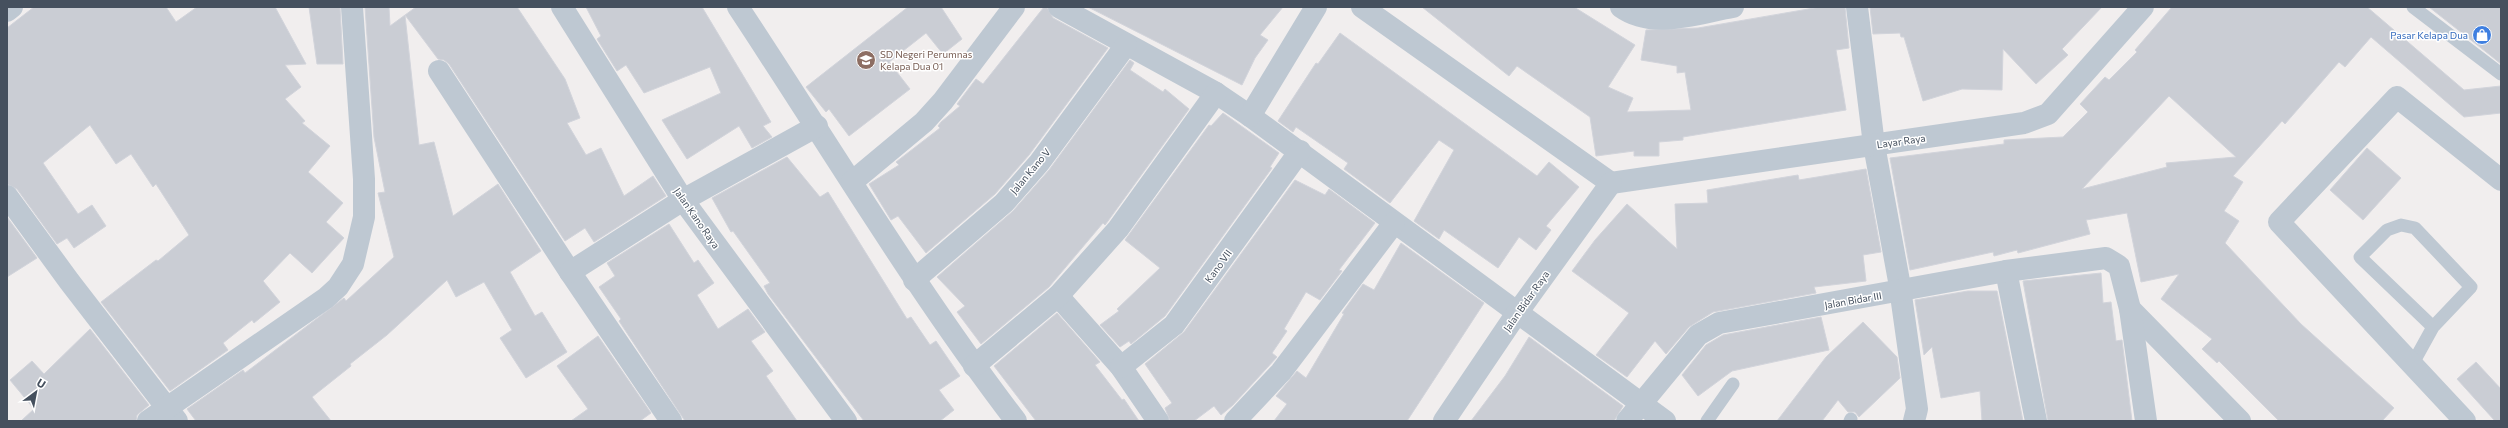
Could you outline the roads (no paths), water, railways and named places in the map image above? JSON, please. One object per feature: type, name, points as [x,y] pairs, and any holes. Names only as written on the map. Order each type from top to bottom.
[{"type":"street","points":[[7,11],[12,7]]},
{"type":"street","points":[[148,421],[171,414],[326,298],[338,287],[353,264],[364,217],[364,179],[352,7]]},
{"type":"street","name":"Jalan Kano Raya","points":[[562,7],[683,200],[846,421]]},
{"type":"street","points":[[738,7],[817,126],[914,280],[974,366],[1016,421]]},
{"type":"street","points":[[852,182],[924,122],[943,101],[1014,7]]},
{"type":"street","points":[[1059,7],[1216,93],[1250,116],[1665,421]]},
{"type":"street","points":[[1250,116],[1316,7]]},
{"type":"street","points":[[1362,7],[1611,183]]},
{"type":"street","points":[[1622,7],[1629,13],[1646,18],[1666,19],[1733,7]]},
{"type":"street","points":[[1857,7],[1874,145],[1900,292],[1917,409],[1914,421]]},
{"type":"street","name":"Layar Raya","points":[[1611,183],[2024,123],[2048,114],[2143,7]]},
{"type":"street","name":"Jalan Kano V","points":[[914,280],[1004,203],[1039,163],[1126,45]]},
{"type":"street","points":[[439,71],[570,272],[671,421]]},
{"type":"street","points":[[974,366],[1058,296],[1118,229],[1216,93]]},
{"type":"street","points":[[2465,421],[2279,222],[2397,97],[2501,180]]},
{"type":"street","points":[[570,272],[683,200],[817,126]]},
{"type":"street","name":"Kano VII","points":[[1121,366],[1174,325],[1300,152]]},
{"type":"street","name":"Jalan Bidar Raya","points":[[1444,421],[1517,313],[1611,183]]},
{"type":"street","points":[[7,196],[69,282],[171,414]]},
{"type":"street","points":[[1235,421],[1281,372],[1394,223]]},
{"type":"street","name":"Jalan Bidar III","points":[[1627,421],[1640,402],[1698,334],[1719,323],[1900,292],[2006,271],[2106,258],[2119,266],[2130,309]]},
{"type":"street","points":[[2006,271],[2036,421]]},
{"type":"street","points":[[1058,296],[1121,366],[1158,421]]},
{"type":"street","points":[[2130,309],[2146,421]]},
{"type":"street","points":[[2130,309],[2240,421]]},
{"type":"lane","points":[[2413,7],[2497,73],[2501,74]]},
{"type":"lane","points":[[2412,365],[2433,326],[2471,287],[2415,228],[2401,225],[2386,230],[2360,257],[2433,326]]},
{"type":"lane","points":[[1706,421],[1733,384]]},
{"type":"place","name":"Pasar Kelapa Dua","points":[[2482,35]]},
{"type":"place","name":"SD Negeri Perumnas Kelapa Dua 01","points":[[866,60]]}]
